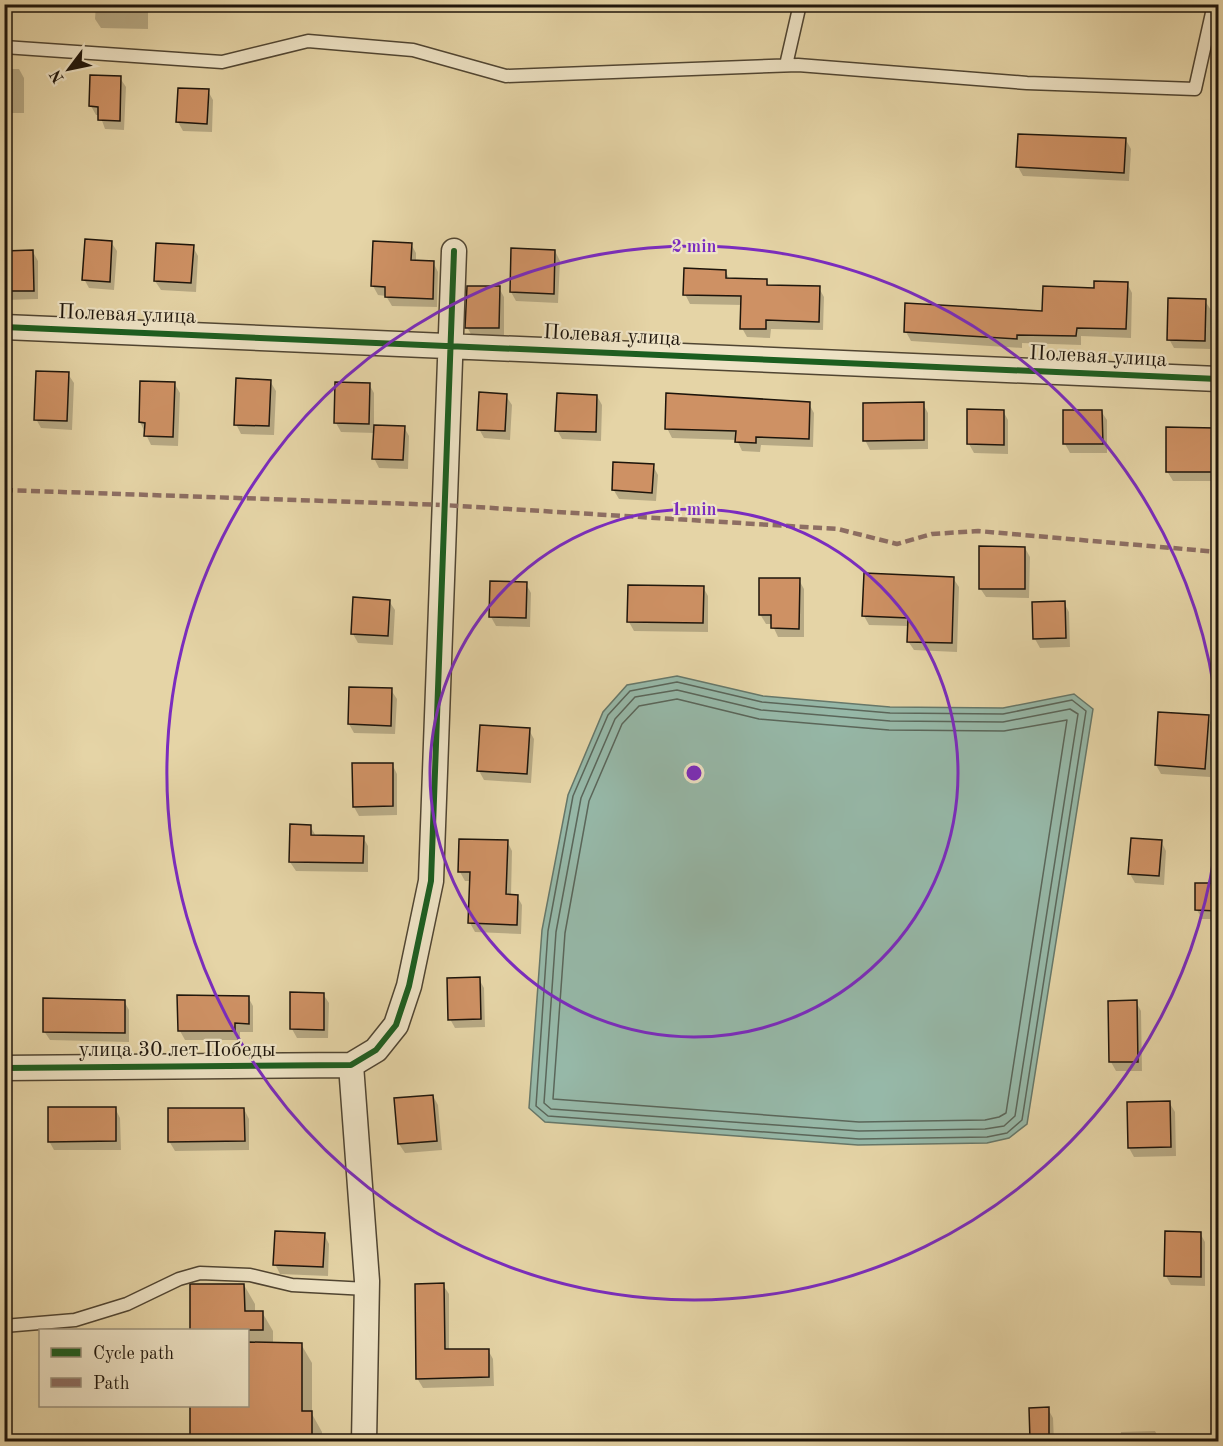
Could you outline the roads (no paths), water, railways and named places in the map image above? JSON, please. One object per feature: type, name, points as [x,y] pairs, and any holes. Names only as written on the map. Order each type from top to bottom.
[{"type":"street","points":[[364,1442],[367,1289],[351,1065],[376,1050],[396,1025],[409,986],[431,881],[448,345],[454,251]]},
{"type":"street","name":"Полевая улица","points":[[4,327],[1218,379]]},
{"type":"street","name":"улица 30 лет Победы","points":[[4,1068],[351,1065]]},
{"type":"lane","points":[[786,65],[800,4]]},
{"type":"lane","points":[[4,47],[222,62],[308,41],[413,50],[506,76],[786,65],[1026,83],[1195,89],[1214,4]]},
{"type":"lane","points":[[4,1326],[75,1320],[127,1304],[179,1279],[201,1274],[250,1275],[292,1285],[367,1289]]},
{"type":"water","points":[[677,676],[763,696],[890,707],[1003,708],[1074,694],[1093,709],[1027,1124],[1009,1138],[987,1143],[858,1145],[545,1122],[529,1108],[542,930],[568,795],[603,712],[627,685]]}]
